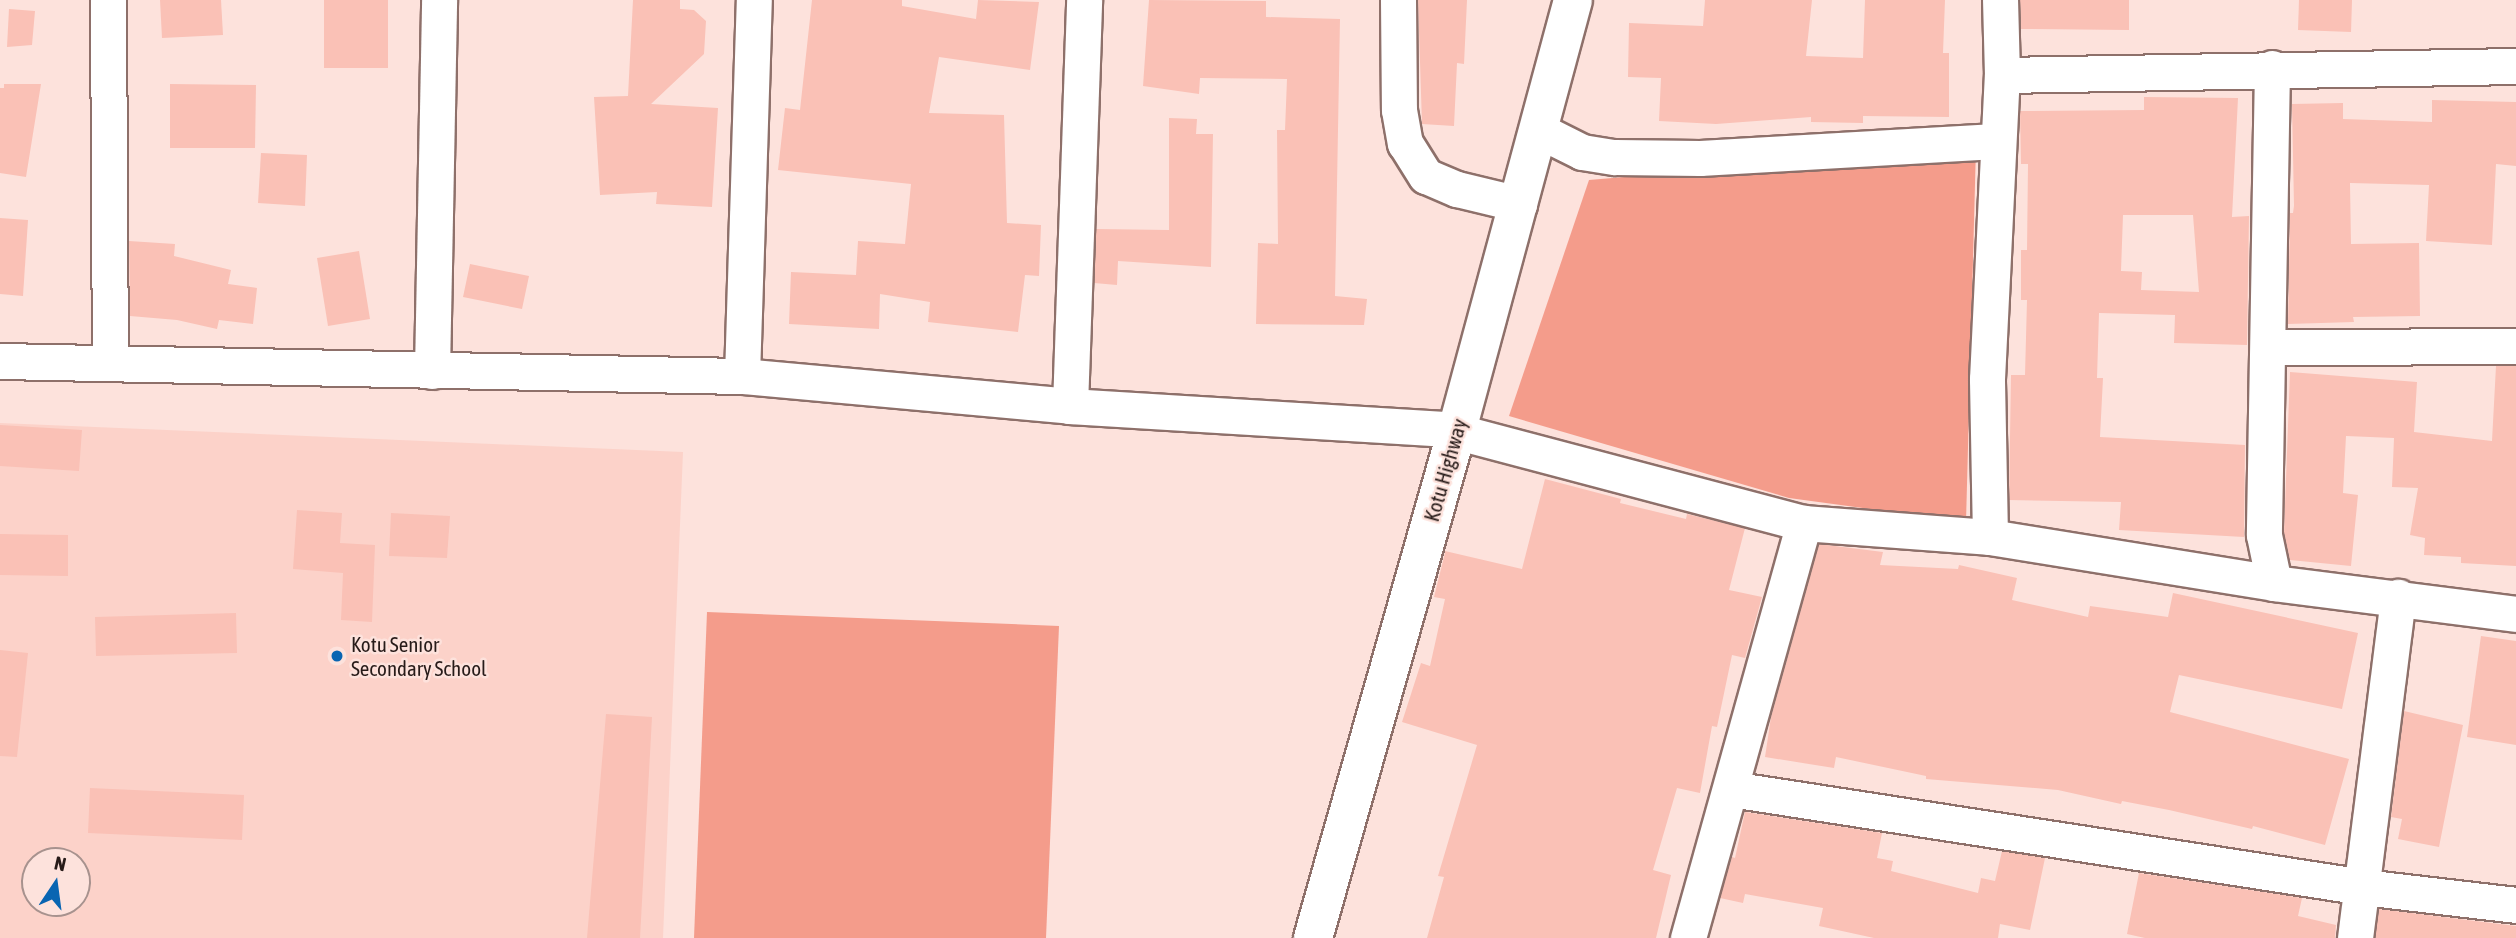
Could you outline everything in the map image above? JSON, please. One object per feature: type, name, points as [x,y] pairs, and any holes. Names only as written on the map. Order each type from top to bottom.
[{"type":"street","points":[[108,0],[110,362]]},
{"type":"street","points":[[432,371],[439,0]]},
{"type":"street","points":[[742,376],[754,0]]},
{"type":"street","points":[[1070,406],[1084,0]]},
{"type":"street","points":[[1398,0],[1399,110],[1405,143],[1426,176],[1457,189],[1519,204]]},
{"type":"street","name":"Kotu Highway","points":[[1313,938],[1457,430],[1573,0]]},
{"type":"street","points":[[1990,537],[1987,379],[2001,75],[2000,0]]},
{"type":"street","points":[[2001,75],[2272,68],[2516,66]]},
{"type":"street","points":[[2272,68],[2264,535],[2274,583]]},
{"type":"street","points":[[1538,130],[1582,152],[1615,157],[1700,158],[1996,141]]},
{"type":"street","points":[[2269,347],[2516,346]]},
{"type":"street","points":[[0,361],[742,376],[1070,406],[1457,430],[1804,523],[1990,537],[2274,583],[2516,614]]},
{"type":"street","points":[[1688,938],[1804,523]]},
{"type":"street","points":[[2355,938],[2398,597]]},
{"type":"street","points":[[1731,789],[2363,887],[2516,905]]},
{"type":"shaded area","points":[[1976,147],[1966,522],[1789,498],[1509,416],[1589,180]]},
{"type":"shaded area","name":"Kotu Senior Secondary School","points":[[0,423],[683,452],[663,938],[0,938]]},
{"type":"shaded area","points":[[707,612],[1059,626],[1046,938],[694,938]]},
{"type":"building","points":[[160,0],[221,0],[223,35],[162,38]]},
{"type":"building","points":[[324,0],[388,0],[388,68],[324,68]]},
{"type":"building","points":[[633,0],[680,0],[680,9],[694,10],[706,21],[704,54],[651,104],[718,108],[712,207],[656,204],[657,192],[600,195],[594,97],[628,96]]},
{"type":"building","points":[[812,0],[902,0],[902,6],[976,19],[978,0],[1039,2],[1030,70],[939,57],[929,113],[1004,115],[1007,223],[1041,225],[1039,276],[1025,275],[1018,332],[928,322],[930,302],[880,294],[879,329],[789,324],[791,272],[856,275],[858,241],[905,244],[911,184],[778,170],[785,108],[800,110]]},
{"type":"building","points":[[1149,0],[1266,1],[1266,17],[1340,19],[1335,296],[1367,299],[1364,325],[1256,324],[1258,243],[1278,244],[1277,130],[1285,130],[1287,79],[1200,78],[1199,94],[1143,86]]},
{"type":"building","points":[[1418,0],[1467,0],[1464,64],[1457,63],[1454,126],[1422,124]]},
{"type":"building","points":[[1705,0],[1812,0],[1806,56],[1863,58],[1865,0],[1945,0],[1943,53],[1949,53],[1949,117],[1863,116],[1863,123],[1811,122],[1811,117],[1716,124],[1659,121],[1661,78],[1628,77],[1629,23],[1703,26]]},
{"type":"building","points":[[2020,0],[2129,0],[2129,30],[2021,29]]},
{"type":"building","points":[[2299,0],[2352,0],[2351,32],[2298,30]]},
{"type":"building","points":[[9,9],[35,11],[32,45],[7,47]]},
{"type":"building","points":[[4,84],[41,84],[26,177],[0,173],[0,88],[4,88]]},
{"type":"building","points":[[170,84],[256,85],[255,148],[170,148]]},
{"type":"building","points":[[2144,97],[2238,98],[2232,217],[2249,216],[2247,345],[2174,343],[2175,315],[2099,313],[2097,378],[2103,378],[2100,437],[2245,445],[2244,537],[2119,530],[2121,502],[2009,500],[2011,375],[2025,375],[2027,300],[2021,300],[2021,250],[2027,250],[2028,164],[2021,164],[2020,111],[2144,110]],"holes":[[[2123,215],[2193,215],[2199,292],[2141,290],[2142,272],[2121,271]]]},
{"type":"building","points":[[2432,100],[2516,102],[2516,166],[2496,164],[2492,245],[2426,241],[2429,185],[2350,183],[2351,244],[2419,243],[2420,316],[2353,317],[2354,322],[2288,324],[2290,213],[2293,213],[2294,206],[2292,104],[2343,103],[2343,119],[2432,122]]},
{"type":"building","points":[[1169,118],[1197,119],[1196,134],[1213,134],[1211,267],[1118,261],[1117,285],[1094,283],[1096,229],[1169,230]]},
{"type":"building","points":[[261,153],[307,155],[305,206],[258,203]]},
{"type":"building","points":[[0,218],[28,220],[23,296],[0,294]]},
{"type":"building","points":[[129,241],[175,244],[174,256],[231,270],[228,284],[257,288],[253,324],[219,320],[217,329],[177,320],[130,316]]},
{"type":"building","points":[[359,251],[370,319],[328,326],[317,258]]},
{"type":"building","points":[[470,264],[529,276],[522,309],[463,297]]},
{"type":"building","points":[[2496,366],[2516,366],[2516,566],[2461,563],[2461,557],[2424,555],[2425,538],[2410,535],[2418,488],[2392,487],[2394,438],[2346,436],[2343,493],[2358,495],[2351,566],[2290,560],[2284,533],[2290,372],[2417,382],[2414,432],[2492,441]]},
{"type":"building","points":[[0,425],[82,430],[79,471],[0,466]]},
{"type":"building","points":[[1545,479],[1621,499],[1620,503],[1686,519],[1687,514],[1745,528],[1729,590],[1762,597],[1745,658],[1732,655],[1717,727],[1712,726],[1700,793],[1677,788],[1653,870],[1671,875],[1656,938],[1427,938],[1444,877],[1438,876],[1477,745],[1402,722],[1421,663],[1430,666],[1445,599],[1434,597],[1445,551],[1522,569]]},
{"type":"building","points":[[297,510],[342,513],[340,543],[375,545],[372,622],[341,620],[343,573],[293,569]]},
{"type":"building","points":[[391,513],[450,516],[447,558],[389,556]]},
{"type":"building","points":[[0,534],[68,535],[68,576],[0,575]]},
{"type":"building","points":[[1819,544],[1883,552],[1880,565],[1958,569],[1959,565],[2017,578],[2012,600],[2088,617],[2090,606],[2168,617],[2173,593],[2358,633],[2342,709],[2179,675],[2170,712],[2349,759],[2325,845],[2253,826],[2252,829],[2169,810],[2122,801],[2121,804],[2058,790],[1926,779],[1926,776],[1836,757],[1834,768],[1765,757],[1771,717]]},
{"type":"building","points":[[236,613],[237,653],[96,656],[95,617]]},
{"type":"building","points":[[2481,636],[2516,641],[2516,745],[2467,737]]},
{"type":"building","points":[[0,650],[28,653],[17,757],[0,756]]},
{"type":"building","points":[[2404,711],[2463,725],[2439,847],[2398,839],[2402,819],[2391,817]]},
{"type":"building","points":[[606,714],[652,717],[640,938],[587,938]]},
{"type":"building","points":[[90,788],[244,795],[242,840],[88,833]]},
{"type":"building","points":[[1745,812],[1882,833],[1877,858],[1893,861],[1891,871],[1978,893],[1981,878],[1995,881],[2002,851],[2045,858],[2030,930],[2000,924],[1998,938],[1874,938],[1819,926],[1823,908],[1745,894],[1743,903],[1720,898],[1732,857],[1735,858]]},
{"type":"building","points":[[2139,873],[2302,898],[2298,916],[2336,925],[2335,938],[2145,938],[2127,934]]},
{"type":"building","points":[[2379,909],[2516,926],[2516,938],[2375,938]]},
{"type":"place","name":"Kotu Senior Secondary School","points":[[337,656]]}]
